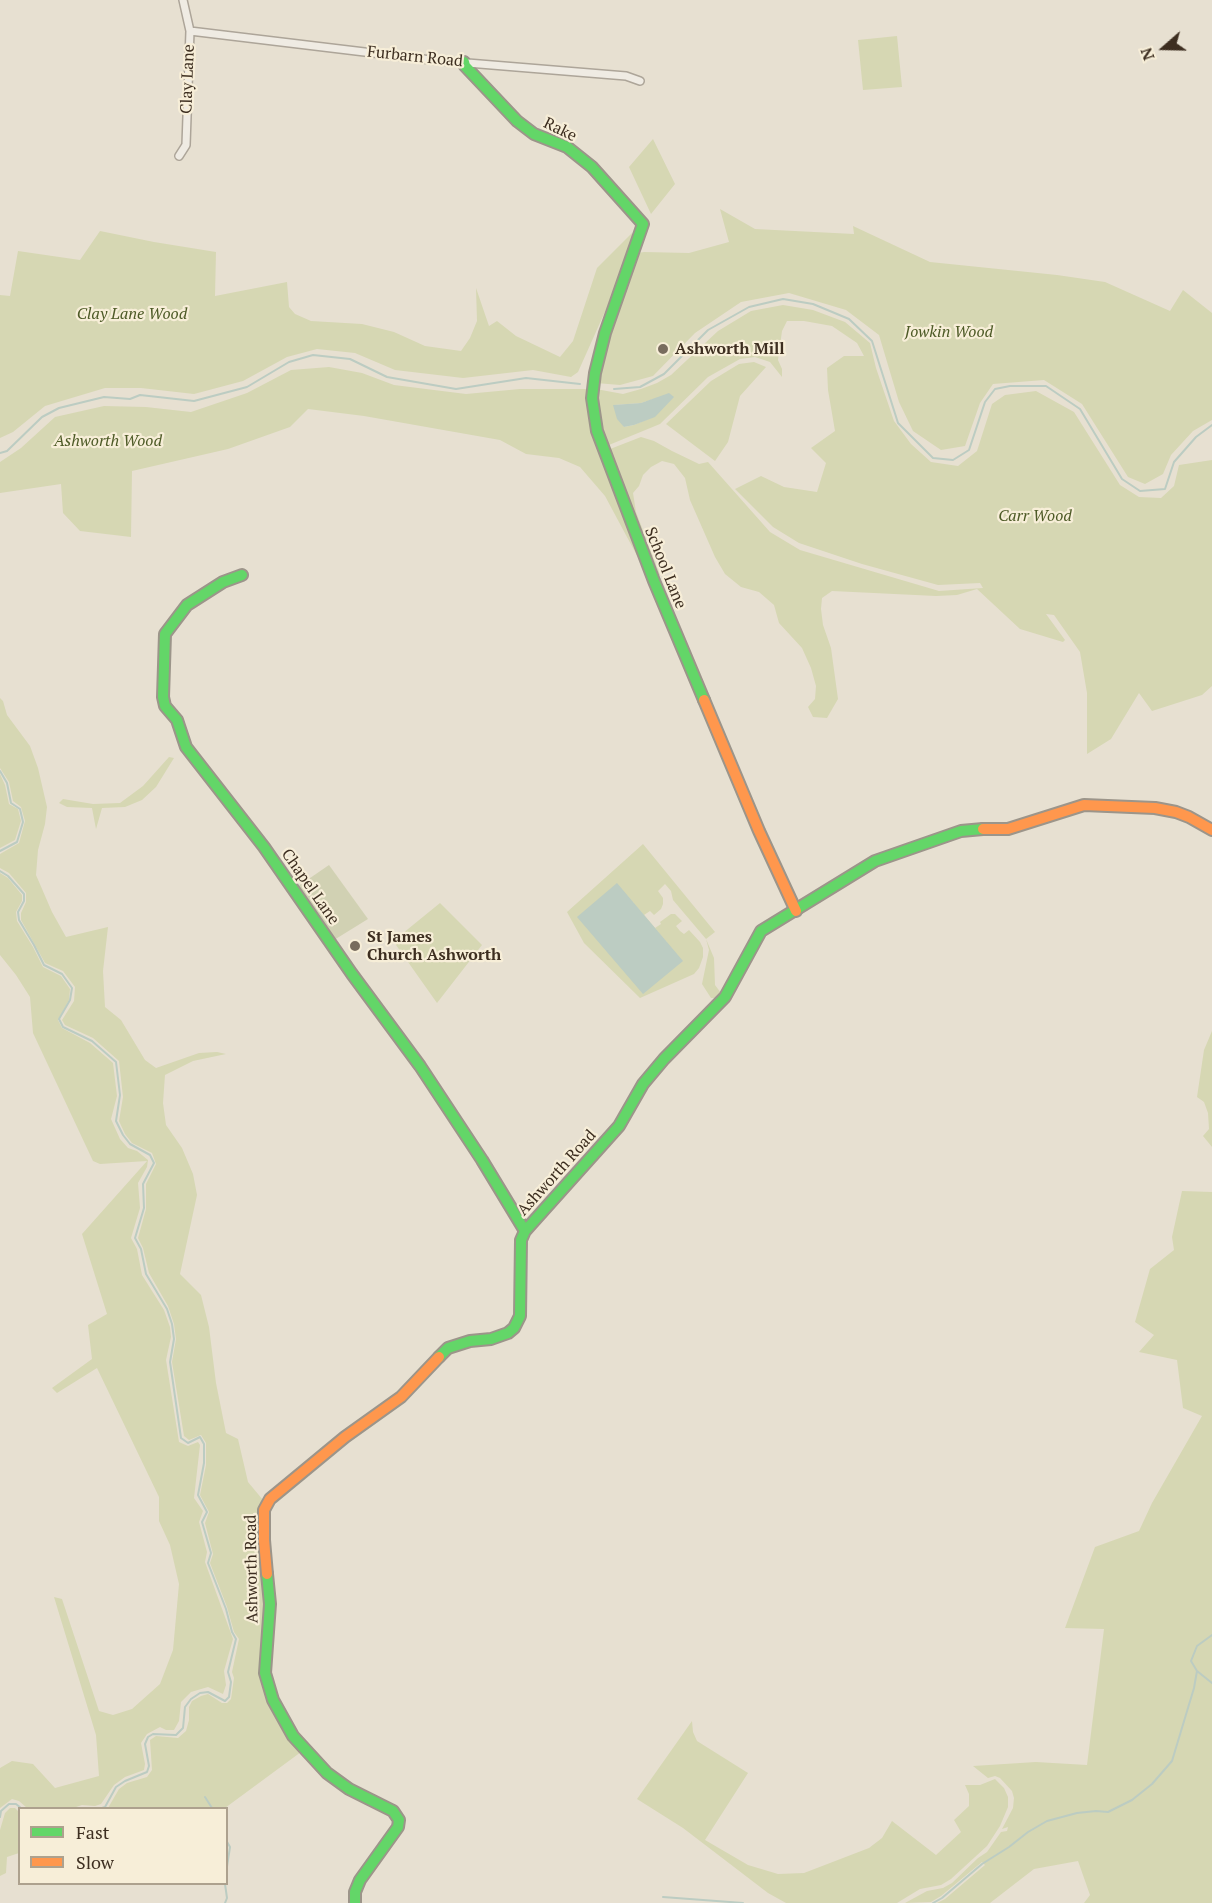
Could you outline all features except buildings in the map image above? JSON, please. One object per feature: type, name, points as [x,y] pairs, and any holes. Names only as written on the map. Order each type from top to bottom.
[{"type":"street","name":"Clay Lane","points":[[179,156],[186,145],[190,31],[183,0]]},
{"type":"street","name":"Furbarn Road","points":[[190,31],[464,62],[626,76],[640,81]]},
{"type":"street","name":"Rake","points":[[464,62],[465,66],[517,121],[534,134],[567,147],[592,167],[643,224]]},
{"type":"street","name":"School Lane","points":[[643,224],[605,333],[595,373],[592,398],[597,431],[654,581],[759,831],[796,911]]},
{"type":"street","name":"Chapel Lane","points":[[242,575],[223,582],[187,605],[165,634],[163,697],[165,706],[177,720],[186,747],[264,847],[352,974],[420,1066],[482,1160],[525,1231]]},
{"type":"street","name":"Ashworth Road","points":[[355,1903],[355,1892],[360,1880],[398,1827],[399,1820],[393,1811],[349,1789],[327,1773],[286,1727],[273,1700],[265,1673],[270,1604],[264,1540],[264,1510],[270,1498],[345,1437],[401,1397],[448,1348],[470,1341],[491,1339],[508,1333],[514,1328],[520,1316],[521,1240],[525,1231],[619,1126],[643,1084],[664,1059],[724,997],[761,931],[875,861],[961,831],[1017,827],[1084,805],[1155,808],[1176,812],[1212,830]]},
{"type":"green space","points":[[897,36],[902,87],[863,90],[858,40]]},
{"type":"green space","points":[[653,139],[675,184],[651,214],[629,167]]},
{"type":"green space","name":"Jowkin Wood","points":[[720,209],[755,229],[854,234],[853,226],[930,262],[1105,282],[1170,311],[1183,290],[1212,313],[1212,420],[1193,431],[1171,455],[1163,474],[1145,484],[1128,477],[1082,404],[1044,380],[993,384],[980,403],[965,446],[941,450],[913,431],[899,402],[879,335],[846,310],[789,293],[741,302],[695,333],[653,376],[620,385],[596,383],[604,352],[638,253],[689,253],[729,242]]},
{"type":"green space","name":"Clay Lane Wood","points":[[100,231],[216,252],[215,296],[287,282],[289,307],[295,314],[311,321],[362,324],[394,332],[425,346],[461,351],[470,338],[477,321],[476,288],[489,326],[497,321],[516,336],[560,357],[573,341],[597,268],[632,233],[633,238],[612,296],[578,372],[571,377],[533,370],[463,378],[395,370],[355,353],[317,349],[287,357],[243,381],[194,394],[141,388],[105,388],[45,406],[13,432],[0,438],[0,295],[10,296],[18,251],[80,260]]},
{"type":"green space","name":"Carr Wood","points":[[783,305],[813,310],[845,322],[870,343],[894,421],[911,444],[931,462],[958,466],[977,451],[992,404],[1005,395],[1036,391],[1074,412],[1120,485],[1139,497],[1161,498],[1174,486],[1179,465],[1212,460],[1212,686],[1202,695],[1152,711],[1139,693],[1111,739],[1087,754],[1087,693],[1080,652],[1054,615],[1046,614],[1065,640],[1063,642],[1020,629],[977,589],[957,595],[936,596],[832,591],[822,598],[821,609],[823,625],[831,648],[838,699],[827,718],[813,717],[808,707],[815,699],[816,686],[802,648],[779,623],[774,605],[759,592],[741,587],[725,574],[690,500],[685,478],[674,464],[662,461],[643,475],[639,486],[633,493],[636,512],[660,575],[657,576],[605,451],[641,437],[654,441],[699,464],[708,462],[770,532],[800,550],[939,591],[983,588],[980,583],[938,585],[862,564],[799,543],[773,527],[735,489],[761,476],[784,487],[817,492],[826,463],[811,448],[835,431],[827,368],[844,356],[864,356],[857,343],[832,326],[804,321],[787,321],[782,331],[778,360],[782,369],[782,377],[770,362],[755,357],[740,359],[708,377],[660,424],[604,447],[596,389],[623,394],[657,383],[671,375],[718,331],[751,311]],"holes":[[[654,399],[655,416],[624,427],[614,405],[641,403]]]},
{"type":"green space","points":[[754,362],[766,367],[740,396],[728,442],[715,461],[666,424],[711,381],[739,364]]},
{"type":"green space","name":"Ashworth Wood","points":[[329,367],[362,373],[394,385],[466,394],[520,389],[589,389],[592,426],[600,454],[649,578],[605,496],[580,467],[559,458],[526,454],[500,440],[364,416],[308,409],[290,427],[228,449],[132,471],[131,537],[80,531],[63,513],[61,484],[0,493],[0,462],[21,448],[55,417],[104,406],[146,407],[191,412],[247,393],[291,370]]},
{"type":"green space","points":[[0,698],[7,715],[30,746],[38,768],[47,807],[38,850],[36,875],[52,912],[66,937],[108,927],[103,971],[105,1007],[121,1020],[145,1060],[156,1068],[199,1053],[226,1054],[193,1061],[165,1075],[163,1103],[166,1125],[182,1148],[193,1174],[197,1195],[180,1274],[201,1295],[209,1327],[216,1383],[226,1433],[238,1439],[248,1482],[263,1500],[259,1510],[267,1601],[262,1668],[301,1752],[226,1807],[109,1807],[119,1789],[127,1783],[147,1777],[152,1770],[150,1740],[156,1736],[178,1738],[186,1731],[192,1701],[208,1694],[222,1703],[227,1703],[231,1699],[234,1678],[232,1672],[239,1639],[234,1632],[210,1563],[213,1554],[205,1523],[209,1512],[200,1495],[206,1465],[206,1443],[201,1435],[189,1440],[184,1436],[172,1362],[176,1339],[174,1324],[168,1306],[149,1273],[138,1238],[146,1209],[146,1184],[156,1164],[152,1153],[132,1143],[119,1121],[123,1097],[119,1061],[93,1038],[65,1025],[62,1020],[74,1001],[75,987],[63,971],[45,963],[21,920],[26,893],[9,873],[0,868],[0,854],[19,843],[25,821],[21,807],[13,801],[9,782],[0,768]]},
{"type":"green space","points":[[169,757],[174,758],[156,787],[142,800],[125,807],[102,808],[96,829],[92,808],[67,807],[59,803],[63,799],[93,804],[120,803],[143,786]]},
{"type":"green space","points":[[0,774],[9,804],[18,809],[21,821],[15,840],[0,848]]},
{"type":"green space","points":[[643,844],[715,932],[706,939],[673,900],[671,891],[665,884],[658,891],[663,898],[661,909],[654,915],[650,911],[644,915],[655,928],[671,914],[675,914],[682,921],[676,926],[684,934],[689,930],[700,942],[703,957],[694,974],[640,998],[584,943],[567,912]]},
{"type":"green space","points":[[329,865],[368,919],[334,940],[297,887]]},
{"type":"green space","points":[[0,873],[8,878],[22,895],[22,901],[16,912],[17,921],[43,967],[61,976],[70,989],[69,1000],[58,1020],[62,1028],[90,1043],[113,1063],[117,1096],[111,1119],[120,1139],[128,1148],[137,1151],[148,1160],[147,1167],[138,1183],[140,1208],[131,1238],[137,1249],[142,1275],[164,1310],[170,1327],[171,1337],[166,1360],[179,1442],[188,1446],[198,1442],[200,1445],[194,1498],[203,1511],[199,1522],[207,1552],[205,1562],[233,1639],[224,1671],[226,1685],[223,1694],[208,1687],[191,1692],[181,1702],[179,1721],[174,1730],[160,1727],[147,1734],[141,1743],[144,1770],[125,1777],[114,1785],[101,1804],[95,1806],[26,1807],[12,1799],[0,1808],[0,1768],[12,1761],[33,1764],[55,1788],[99,1776],[96,1735],[54,1597],[62,1599],[99,1711],[113,1715],[132,1709],[160,1684],[173,1650],[179,1584],[170,1545],[159,1521],[159,1497],[97,1368],[57,1393],[52,1388],[92,1359],[88,1325],[107,1314],[82,1234],[147,1161],[100,1164],[93,1161],[33,1033],[30,997],[0,955]]},
{"type":"green space","points":[[440,903],[482,945],[437,1003],[396,945],[397,938]]},
{"type":"green space","points":[[706,939],[714,958],[715,985],[721,993],[716,998],[711,998],[702,984],[709,950]]},
{"type":"green space","points":[[1212,1031],[1212,1147],[1203,1136],[1209,1129],[1208,1113],[1204,1102],[1197,1097],[1204,1050]]},
{"type":"green space","points":[[1182,1191],[1212,1192],[1212,1903],[1084,1903],[1090,1895],[1078,1861],[1034,1869],[990,1903],[937,1903],[945,1899],[985,1865],[982,1862],[931,1902],[905,1903],[927,1891],[943,1888],[952,1883],[987,1852],[1001,1832],[1007,1831],[1008,1827],[1002,1829],[1013,1808],[1012,1791],[1000,1778],[995,1776],[988,1778],[973,1766],[1036,1762],[1087,1765],[1104,1629],[1065,1628],[1095,1547],[1139,1531],[1152,1503],[1202,1416],[1183,1408],[1177,1360],[1139,1352],[1154,1335],[1135,1322],[1150,1269],[1174,1250],[1172,1237]]},
{"type":"green space","points":[[692,1721],[697,1741],[748,1773],[705,1840],[748,1865],[778,1874],[804,1873],[869,1848],[882,1838],[892,1821],[936,1855],[961,1832],[954,1820],[969,1806],[969,1794],[965,1785],[980,1785],[995,1779],[1004,1788],[1008,1797],[1008,1807],[1000,1826],[987,1846],[951,1879],[941,1885],[920,1889],[897,1903],[786,1903],[768,1893],[683,1828],[637,1799]]},
{"type":"green space","points":[[10,1808],[18,1811],[18,1853],[7,1857],[6,1873],[0,1876],[0,1830],[5,1813]]},
{"type":"shaded area","points":[[669,393],[674,397],[655,417],[624,427],[617,419],[613,405],[641,403]]},
{"type":"shaded area","points":[[617,883],[683,961],[643,994],[577,917]]},
{"type":"waterway","points":[[614,389],[640,387],[664,374],[708,330],[749,307],[783,299],[813,304],[849,319],[872,341],[898,423],[933,458],[953,460],[969,450],[985,402],[995,389],[1010,386],[1046,386],[1080,409],[1122,479],[1140,491],[1165,489],[1174,462],[1196,437],[1212,425]]},
{"type":"waterway","points":[[0,453],[7,451],[42,417],[59,408],[104,397],[130,399],[140,395],[194,401],[247,387],[289,362],[313,355],[350,359],[387,377],[456,389],[526,378],[580,384]]},
{"type":"waterway","points":[[0,771],[7,783],[11,803],[20,809],[23,822],[17,842],[0,851]]},
{"type":"waterway","points":[[0,871],[8,876],[24,894],[24,901],[18,912],[19,920],[44,965],[62,974],[72,988],[70,1000],[59,1019],[63,1027],[92,1041],[116,1062],[120,1095],[116,1121],[130,1144],[150,1155],[154,1163],[143,1184],[144,1208],[135,1238],[141,1249],[146,1274],[167,1309],[172,1324],[174,1339],[170,1362],[181,1438],[188,1443],[200,1437],[204,1444],[204,1463],[198,1495],[207,1512],[202,1522],[211,1553],[208,1563],[236,1639],[228,1672],[231,1682],[229,1697],[225,1701],[208,1692],[200,1693],[185,1707],[183,1728],[176,1735],[153,1734],[148,1737],[145,1744],[149,1766],[147,1772],[116,1787],[105,1807]]},
{"type":"waterway","points":[[1212,1635],[1197,1646],[1191,1661],[1197,1671],[1212,1683]]},
{"type":"waterway","points":[[933,1903],[982,1864],[1047,1821],[1077,1813],[1108,1812],[1132,1800],[1152,1784],[1172,1761],[1197,1671]]},
{"type":"waterway","points":[[205,1797],[211,1807]]},
{"type":"waterway","points":[[0,1817],[1,1811],[9,1804],[16,1804],[20,1807]]},
{"type":"waterway","points":[[228,1844],[230,1847],[228,1860]]},
{"type":"waterway","points":[[225,1885],[227,1898],[225,1903]]},
{"type":"waterway","points":[[663,1897],[743,1903]]},
{"type":"traffic: fast","points":[[464,62],[465,66],[517,121],[534,134],[567,147],[592,167],[643,224],[605,333],[595,373],[592,398],[597,431],[654,581],[704,700]]},
{"type":"traffic: fast","points":[[242,575],[223,582],[187,605],[165,634],[163,697],[165,706],[177,720],[186,747],[264,847],[352,974],[420,1066],[482,1160],[525,1231]]},
{"type":"traffic: fast","points":[[439,1357],[448,1348],[470,1341],[491,1339],[508,1333],[514,1328],[520,1316],[521,1240],[525,1231],[619,1126],[643,1084],[664,1059],[725,997],[761,931],[875,861],[961,831],[983,829]]},
{"type":"traffic: fast","points":[[267,1574],[270,1604],[265,1673],[273,1700],[293,1736],[327,1773],[349,1789],[393,1811],[399,1820],[398,1827],[360,1880],[355,1892],[355,1903]]},
{"type":"traffic: slow","points":[[704,700],[759,831],[796,911]]},
{"type":"traffic: slow","points":[[983,829],[1008,829],[1084,805],[1155,808],[1176,812],[1212,830]]},
{"type":"traffic: slow","points":[[267,1574],[264,1510],[270,1499],[345,1437],[401,1397],[439,1357]]},
{"type":"place","name":"Ashworth Mill","points":[[663,349]]},
{"type":"place","name":"St James Church Ashworth","points":[[355,946]]}]
